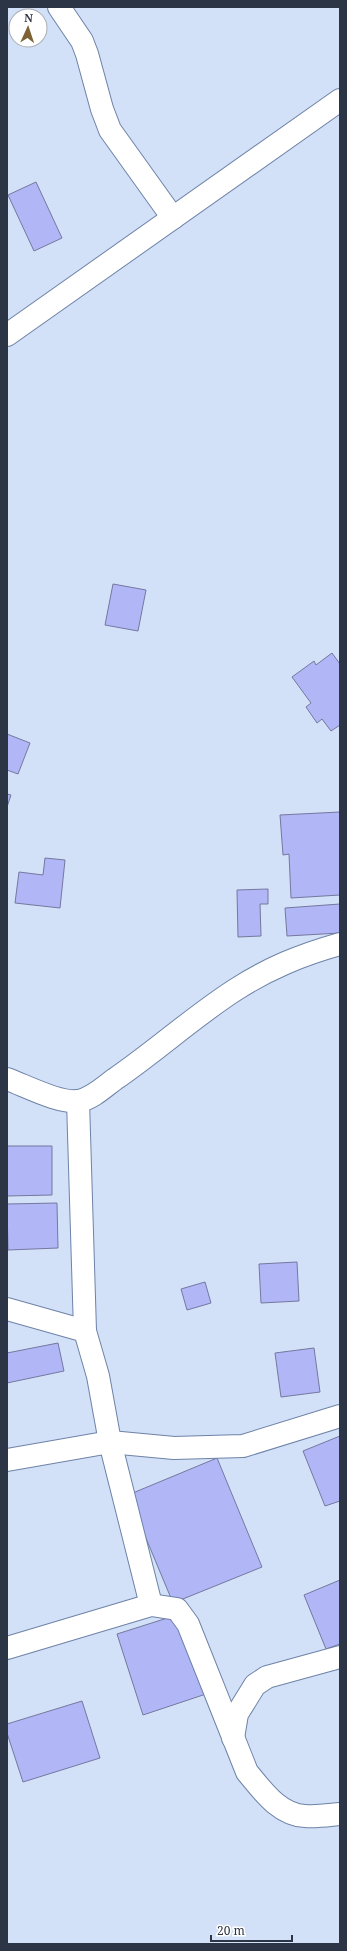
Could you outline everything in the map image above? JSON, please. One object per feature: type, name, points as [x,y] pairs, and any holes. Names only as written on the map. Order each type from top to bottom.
[{"type":"street","points":[[59,7],[82,41],[102,109],[110,130],[173,218]]},
{"type":"street","points":[[7,335],[340,100]]},
{"type":"street","points":[[7,1079],[65,1100],[78,1101],[89,1098],[234,991],[273,967],[309,953],[340,944]]},
{"type":"street","points":[[78,1101],[85,1330],[98,1376],[110,1442],[150,1605]]},
{"type":"street","points":[[7,1309],[85,1330]]},
{"type":"street","points":[[7,1460],[110,1442],[174,1448],[243,1446],[340,1416]]},
{"type":"street","points":[[7,1648],[150,1605],[177,1609],[188,1624],[247,1772],[264,1792],[283,1810],[304,1816],[340,1814]]},
{"type":"street","points":[[233,1738],[237,1714],[255,1685],[267,1677],[340,1657]]},
{"type":"building","points":[[36,182],[62,238],[34,251],[8,195]]},
{"type":"building","points":[[113,584],[146,590],[138,631],[105,625]]},
{"type":"building","points":[[332,653],[340,664],[340,725],[331,731],[322,719],[317,723],[306,707],[311,703],[292,677],[314,661],[316,665]]},
{"type":"building","points":[[7,734],[30,743],[18,774],[7,770]]},
{"type":"building","points":[[7,794],[11,795],[7,807]]},
{"type":"building","points":[[340,812],[340,895],[291,898],[289,854],[283,855],[280,815]]},
{"type":"building","points":[[45,858],[65,860],[60,908],[15,903],[19,872],[43,875]]},
{"type":"building","points":[[268,889],[268,904],[260,904],[261,936],[238,937],[237,890]]},
{"type":"building","points":[[340,904],[340,933],[287,936],[285,908]]},
{"type":"building","points":[[7,1146],[52,1146],[52,1195],[7,1196]]},
{"type":"building","points":[[57,1203],[58,1248],[8,1250],[7,1204]]},
{"type":"building","points":[[297,1262],[299,1301],[261,1303],[259,1264]]},
{"type":"building","points":[[205,1282],[211,1303],[187,1310],[181,1289]]},
{"type":"building","points":[[58,1343],[64,1371],[7,1383],[7,1353]]},
{"type":"building","points":[[314,1348],[320,1392],[281,1397],[275,1353]]},
{"type":"building","points":[[340,1436],[340,1501],[325,1506],[303,1451]]},
{"type":"building","points":[[217,1458],[262,1567],[173,1603],[128,1495]]},
{"type":"building","points":[[340,1580],[340,1644],[326,1649],[304,1595]]},
{"type":"building","points":[[180,1614],[206,1694],[143,1715],[117,1634]]},
{"type":"building","points":[[82,1701],[100,1758],[23,1782],[7,1733],[7,1724]]}]
